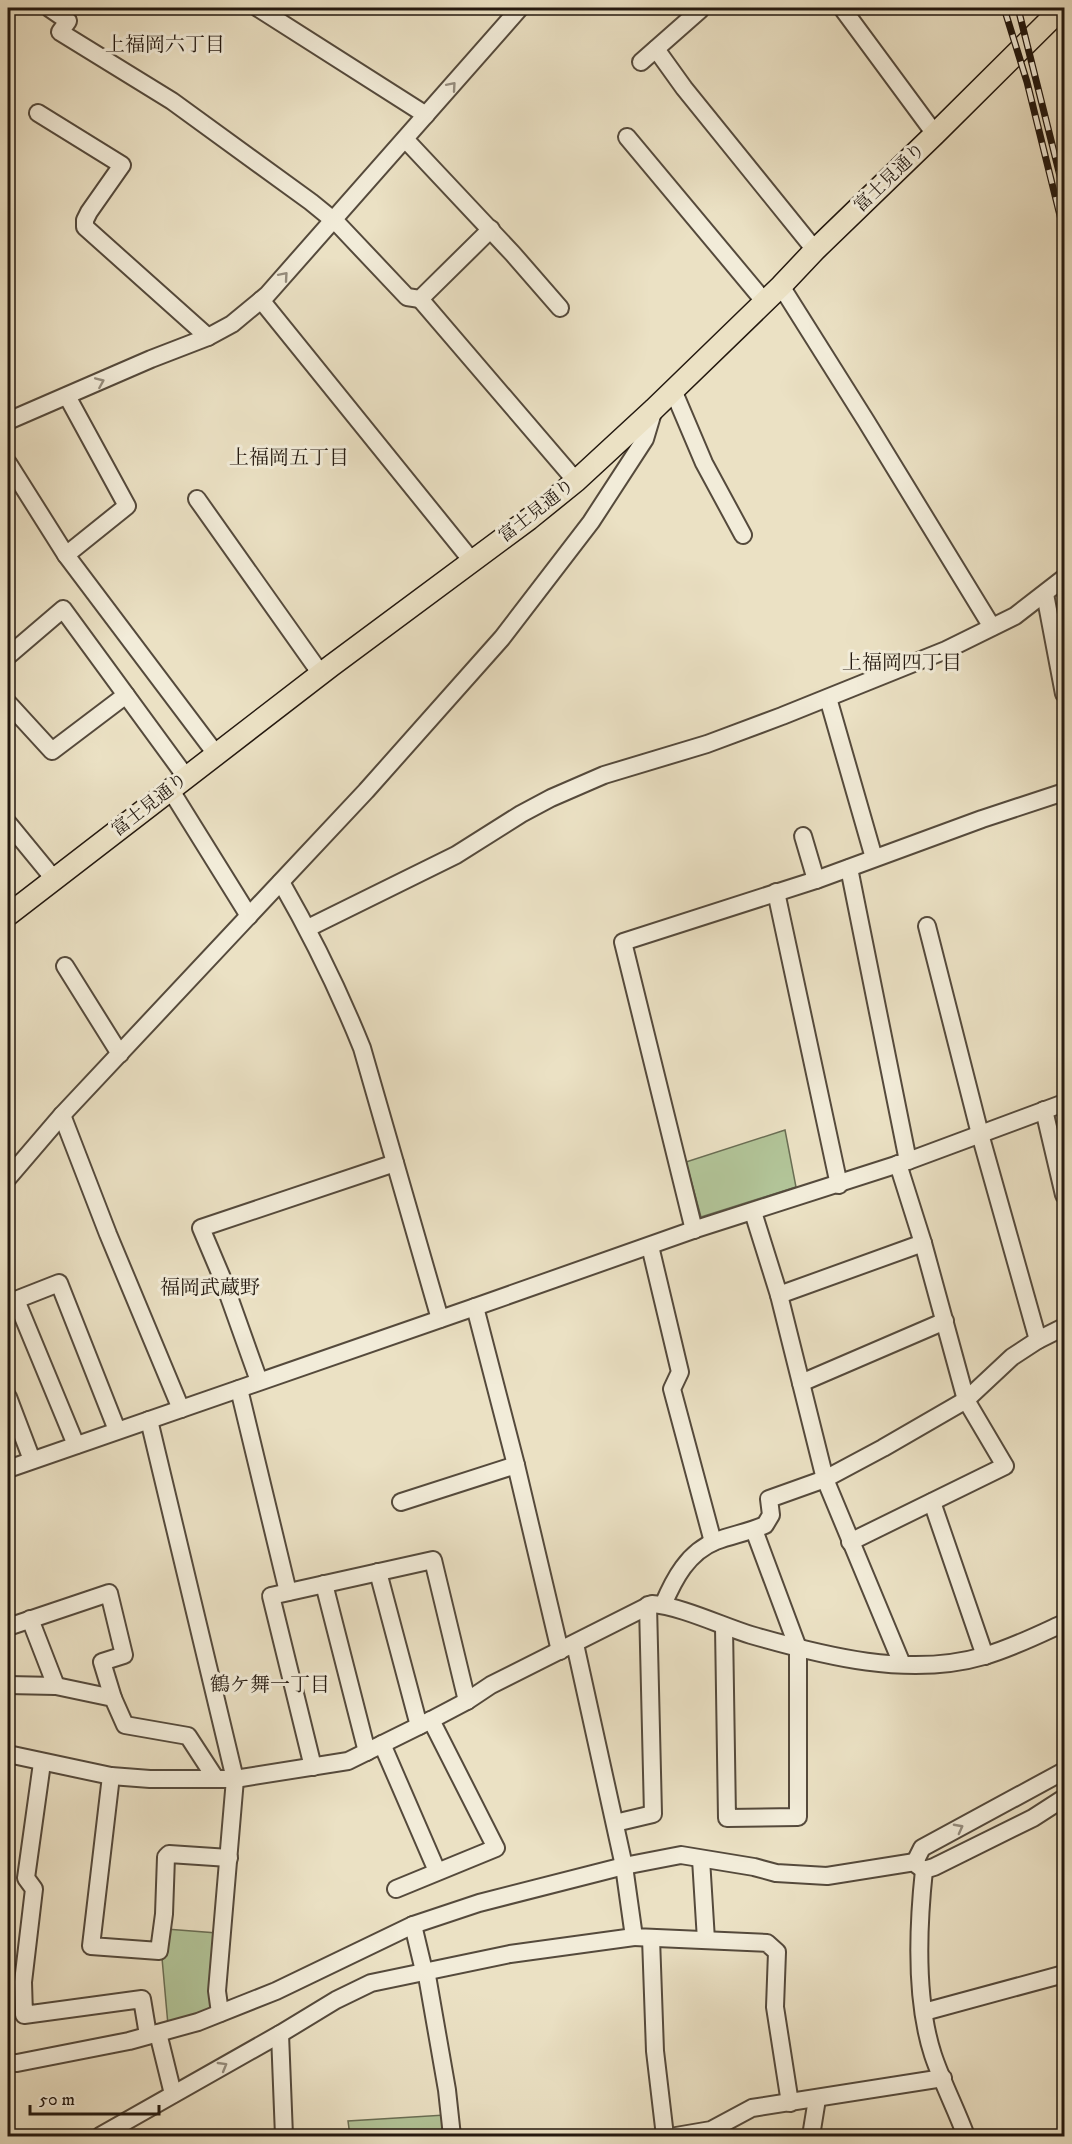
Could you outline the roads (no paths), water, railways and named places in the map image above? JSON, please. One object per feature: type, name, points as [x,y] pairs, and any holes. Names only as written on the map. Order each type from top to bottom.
[{"type":"main road","name":"富士見通り","points":[[8,915],[576,481],[781,286],[1062,8]]},
{"type":"street","points":[[49,8],[68,21],[60,32],[172,101],[333,220],[407,297],[420,299],[576,481]]},
{"type":"street","points":[[258,8],[426,116]]},
{"type":"street","points":[[8,421],[208,337],[232,324],[261,300],[520,8]]},
{"type":"street","points":[[641,62],[700,8]]},
{"type":"street","points":[[842,8],[935,134]]},
{"type":"street","points":[[656,49],[684,88],[815,250]]},
{"type":"street","points":[[38,113],[123,165],[89,212],[85,220],[86,227],[208,337]]},
{"type":"street","points":[[627,137],[764,302]]},
{"type":"street","points":[[405,139],[490,229],[560,308]]},
{"type":"street","points":[[420,299],[490,229]]},
{"type":"street","points":[[781,286],[992,627]]},
{"type":"street","points":[[261,300],[472,561]]},
{"type":"street","points":[[673,390],[704,463],[743,535]]},
{"type":"street","points":[[66,555],[127,506],[67,396]]},
{"type":"street","points":[[8,1178],[62,1115],[366,791],[502,638],[591,522],[645,439],[654,409]]},
{"type":"street","points":[[8,463],[31,504],[66,555],[216,754]]},
{"type":"street","points":[[197,499],[321,674]]},
{"type":"street","points":[[308,928],[456,855],[551,798],[603,775],[707,744],[945,650],[1015,616],[1065,578]]},
{"type":"street","points":[[1045,594],[1065,694]]},
{"type":"street","points":[[8,656],[63,609],[126,695],[178,783],[249,916]]},
{"type":"street","points":[[8,703],[52,751],[126,695]]},
{"type":"street","points":[[828,698],[874,858]]},
{"type":"street","points":[[694,1230],[623,942],[816,880],[1065,792]]},
{"type":"street","points":[[8,823],[54,879]]},
{"type":"street","points":[[803,836],[816,880]]},
{"type":"street","points":[[849,868],[903,1163],[923,1243],[966,1400],[1005,1466],[850,1542]]},
{"type":"street","points":[[281,882],[308,928],[362,1048],[441,1319]]},
{"type":"street","points":[[776,892],[839,1185]]},
{"type":"street","points":[[927,926],[980,1134],[1038,1340]]},
{"type":"street","points":[[65,966],[120,1054]]},
{"type":"street","points":[[8,1468],[694,1230],[903,1163],[1065,1103]]},
{"type":"street","points":[[1044,1110],[1065,1195]]},
{"type":"street","points":[[62,1115],[108,1234],[182,1408]]},
{"type":"street","points":[[259,1381],[223,1280],[201,1228],[395,1163]]},
{"type":"street","points":[[753,1212],[779,1295],[825,1479],[902,1664]]},
{"type":"street","points":[[779,1295],[923,1243]]},
{"type":"street","points":[[650,1246],[680,1372],[672,1389],[713,1542]]},
{"type":"street","points":[[76,1445],[12,1302],[59,1283],[117,1430]]},
{"type":"street","points":[[475,1307],[516,1465],[615,1823],[624,1866],[634,1937]]},
{"type":"street","points":[[801,1383],[945,1321]]},
{"type":"street","points":[[8,1754],[111,1776],[150,1779],[235,1779],[348,1761],[467,1701],[491,1685],[655,1605],[683,1565],[694,1554],[713,1542],[765,1525],[771,1515],[769,1499],[825,1479],[883,1448],[966,1400],[1012,1357],[1038,1340],[1065,1328]]},
{"type":"street","points":[[239,1389],[288,1592]]},
{"type":"street","points":[[8,1397],[32,1460]]},
{"type":"street","points":[[149,1420],[235,1779],[218,1991],[220,2013]]},
{"type":"street","points":[[401,1502],[516,1465]]},
{"type":"street","points":[[932,1502],[984,1656]]},
{"type":"street","points":[[724,1627],[727,1818],[798,1817],[798,1648],[754,1530]]},
{"type":"street","points":[[313,1767],[272,1596],[434,1560],[467,1701]]},
{"type":"street","points":[[378,1572],[425,1723],[496,1848],[396,1889]]},
{"type":"street","points":[[324,1584],[367,1752]]},
{"type":"street","points":[[8,1627],[109,1593],[124,1655],[102,1662],[113,1698],[125,1725],[188,1736],[216,1779]]},
{"type":"street","points":[[655,1605],[816,1653],[902,1664],[959,1662],[984,1656],[1065,1623]]},
{"type":"street","points":[[615,1823],[653,1814],[655,1605]]},
{"type":"street","points":[[30,1619],[56,1686]]},
{"type":"street","points":[[8,1685],[56,1686],[113,1698]]},
{"type":"street","points":[[382,1744],[438,1871]]},
{"type":"street","points":[[42,1763],[26,1878],[34,1889],[23,1982],[24,2015],[142,1999],[173,2094]]},
{"type":"street","points":[[966,2136],[933,2054],[924,2012],[919,1866],[922,1848],[1065,1771]]},
{"type":"street","points":[[111,1776],[91,1946],[159,1951],[164,1914],[166,1857],[169,1854],[229,1858]]},
{"type":"street","points":[[8,2063],[153,2034],[198,2022],[276,1991],[413,1924],[490,1900],[624,1866],[681,1855],[776,1873],[827,1876],[919,1866],[934,1867],[1032,1818],[1065,1798]]},
{"type":"street","points":[[701,1859],[706,1940]]},
{"type":"street","points":[[413,1924],[425,1971],[446,2079],[452,2136]]},
{"type":"street","points":[[100,2136],[371,1983],[510,1954],[634,1937],[767,1943],[777,1952],[775,2007],[790,2103]]},
{"type":"street","points":[[651,1938],[655,2051],[665,2136]]},
{"type":"street","points":[[8,1974],[23,1982]]},
{"type":"street","points":[[924,2012],[1065,1974]]},
{"type":"street","points":[[280,2034],[284,2136]]},
{"type":"street","points":[[676,2136],[711,2130],[752,2108],[943,2078]]},
{"type":"street","points":[[811,2136],[817,2099]]},
{"type":"railway","points":[[1004,8],[1027,82],[1064,232]]},
{"type":"railway","points":[[1018,8],[1064,192]]},
{"type":"district","name":"上福岡六丁目","points":[[165,45]]},
{"type":"district","name":"上福岡五丁目","points":[[289,458]]},
{"type":"district","name":"上福岡四丁目","points":[[902,663]]},
{"type":"district","name":"福岡武蔵野","points":[[210,1288]]},
{"type":"district","name":"鶴ケ舞一丁目","points":[[270,1685]]}]
